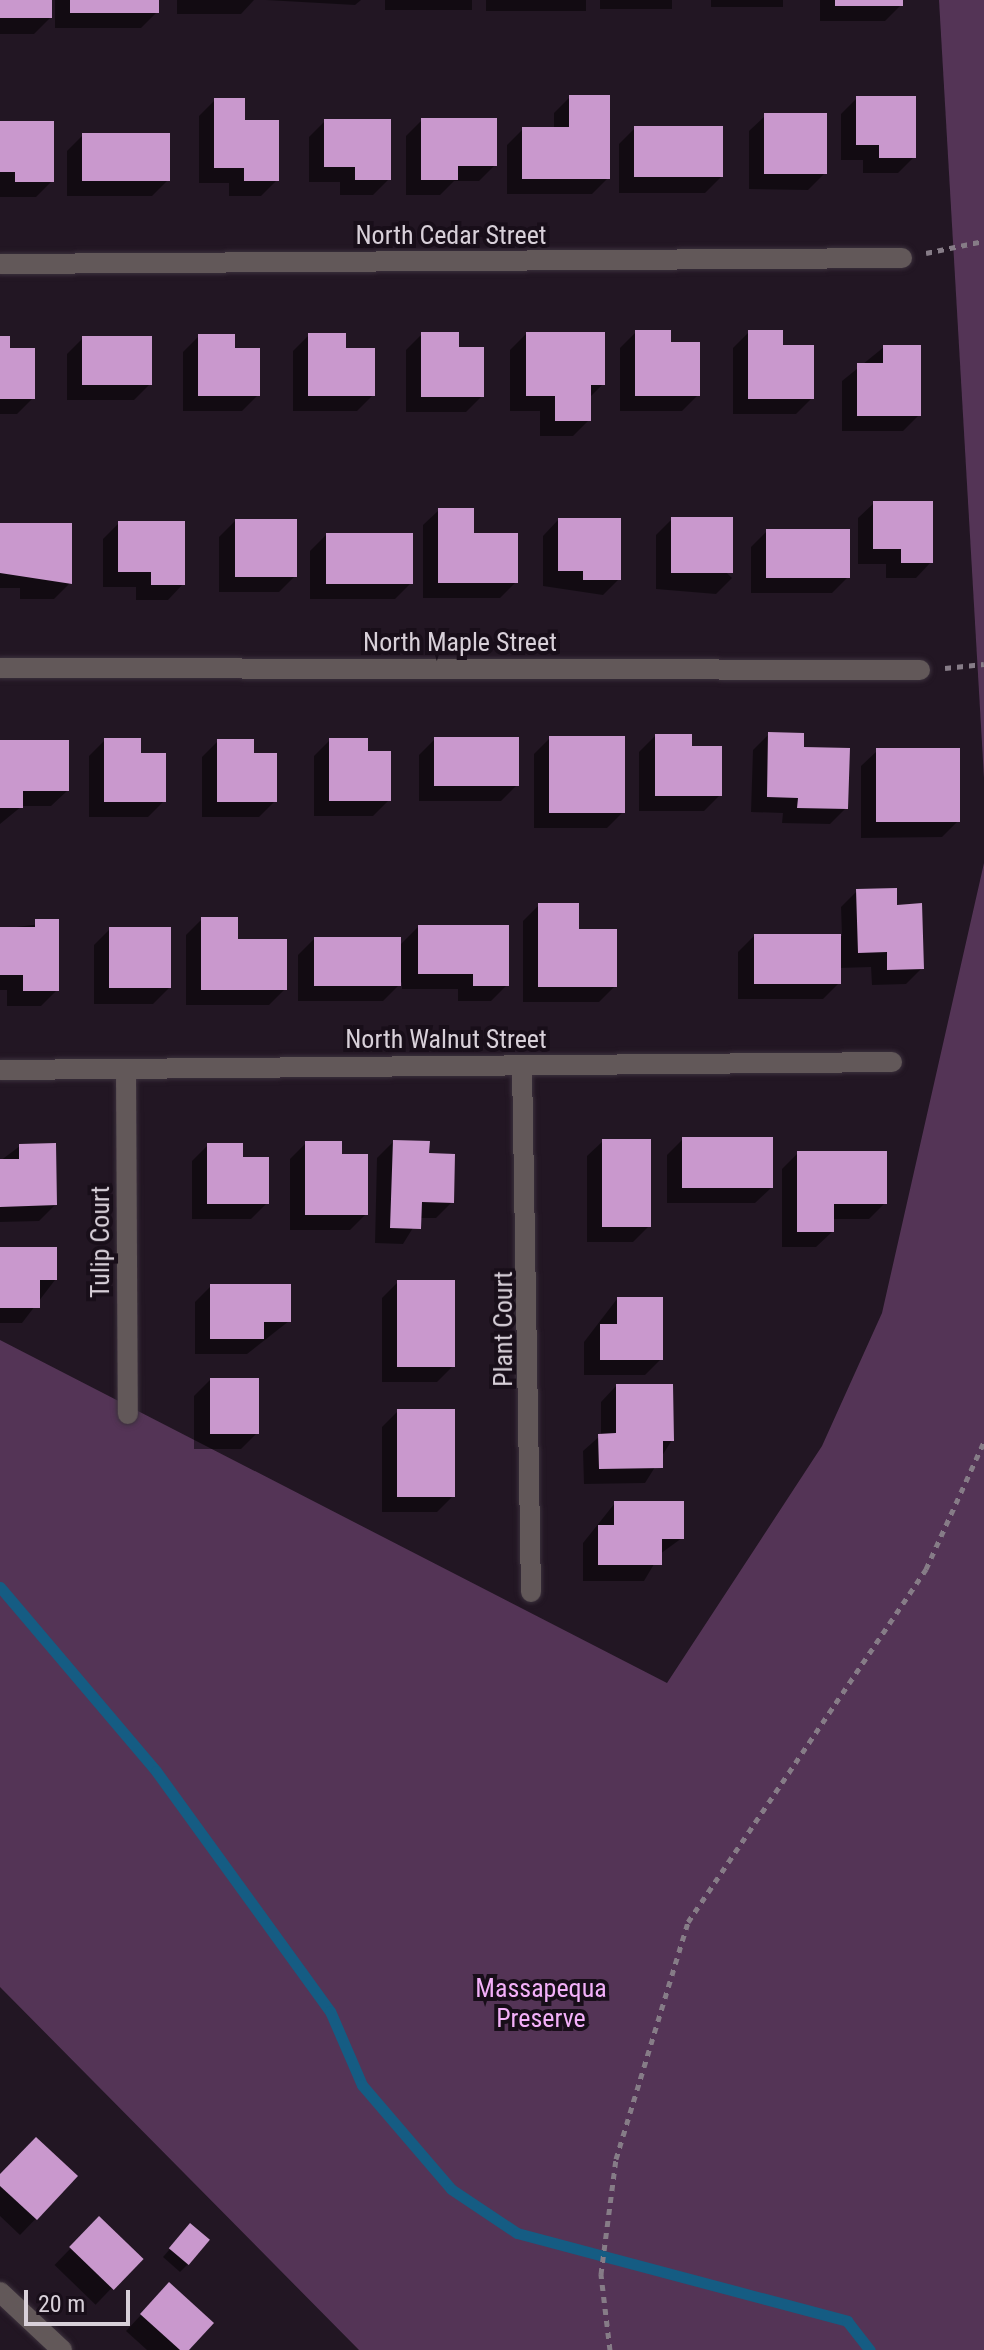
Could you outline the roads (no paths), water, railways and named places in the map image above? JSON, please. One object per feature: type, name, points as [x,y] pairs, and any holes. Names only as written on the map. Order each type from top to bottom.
[{"type":"street","name":"North Cedar Street","points":[[0,264],[902,258]]},
{"type":"street","name":"North Maple Street","points":[[0,668],[920,670]]},
{"type":"street","name":"North Walnut Street","points":[[0,1070],[892,1062]]},
{"type":"street","name":"Plant Court","points":[[522,1066],[531,1592]]},
{"type":"street","name":"Tulip Court","points":[[126,1069],[128,1414]]},
{"type":"street","points":[[0,2292],[62,2350]]},
{"type":"waterway","points":[[0,1587],[156,1771],[330,2011],[362,2085],[451,2189],[517,2233],[847,2321],[870,2350]]},
{"type":"park label","name":"Massapequa Preserve","points":[[541,2004]]}]
